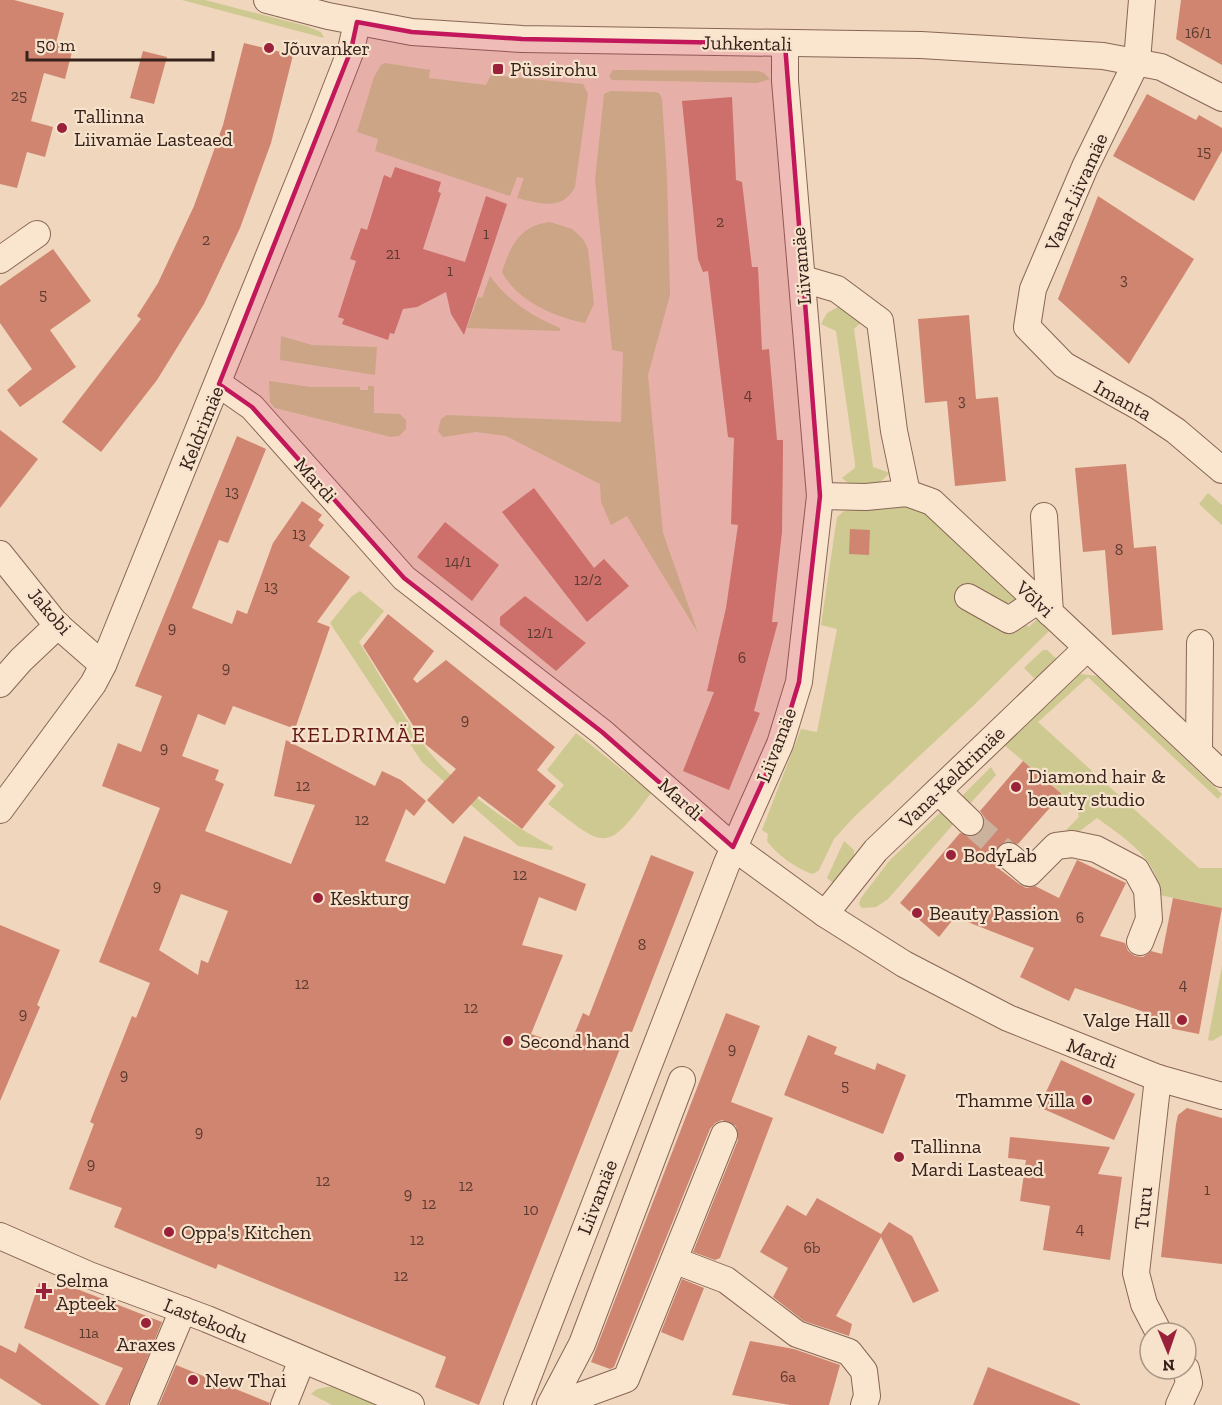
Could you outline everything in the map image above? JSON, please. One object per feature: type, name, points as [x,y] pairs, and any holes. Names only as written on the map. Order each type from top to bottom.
[{"type":"street","name":"Juhkentali","points":[[267,0],[330,8],[357,22],[412,32],[522,39],[921,45],[1103,56],[1161,67],[1222,98]]},
{"type":"street","points":[[1137,61],[1142,0]]},
{"type":"street","name":"Keldrimäe","points":[[0,810],[93,684],[104,665],[219,384],[351,50],[357,22]]},
{"type":"street","name":"Liivamäe","points":[[517,1405],[733,847],[780,744],[804,683],[820,496],[821,396],[802,279],[785,81],[785,44]]},
{"type":"street","name":"Vana-Liivamäe","points":[[1027,327],[1033,289],[1085,167],[1137,61]]},
{"type":"street","points":[[0,260],[37,234]]},
{"type":"street","points":[[802,279],[837,289],[880,321],[894,431],[907,493]]},
{"type":"street","name":"Imanta","points":[[1027,327],[1064,365],[1176,431],[1222,470]]},
{"type":"street","name":"Mardi","points":[[219,384],[252,407],[404,578],[603,732],[733,847],[825,914],[904,964],[1008,1018],[1158,1078],[1222,1096]]},
{"type":"street","name":"Võlvi","points":[[820,496],[866,497],[907,493],[932,502],[1222,774]]},
{"type":"street","points":[[968,597],[1009,620],[1043,607],[1044,516]]},
{"type":"street","name":"Jakobi","points":[[0,554],[57,625],[104,665]]},
{"type":"street","points":[[0,684],[57,625]]},
{"type":"street","points":[[1199,752],[1200,643]]},
{"type":"street","name":"Vana-Keldrimäe","points":[[825,914],[876,850],[1087,648]]},
{"type":"street","points":[[938,791],[970,822]]},
{"type":"street","points":[[1009,856],[1029,873],[1056,846],[1072,844],[1096,849],[1136,870],[1147,890],[1149,919],[1140,942]]},
{"type":"street","name":"Turu","points":[[1153,1321],[1144,1304],[1136,1273],[1158,1078]]},
{"type":"street","points":[[550,1405],[582,1344],[682,1080]]},
{"type":"street","points":[[574,1405],[577,1397],[626,1379],[676,1261],[724,1135]]},
{"type":"street","name":"Lastekodu","points":[[0,1236],[89,1275],[183,1310],[411,1405]]},
{"type":"street","points":[[676,1261],[726,1280],[796,1334],[849,1352],[864,1371],[867,1396],[864,1405]]},
{"type":"street","points":[[143,1405],[183,1310]]},
{"type":"street","points":[[284,1405],[302,1360]]},
{"type":"street","points":[[1179,1405],[1189,1381]]},
{"type":"highlighted area","points":[[357,22],[412,32],[522,39],[785,44],[820,496],[799,682],[780,744],[733,847],[602,732],[404,578],[252,407],[219,384],[351,50]]},
{"type":"shaded area","points":[[182,0],[205,0],[306,26],[321,32],[324,38]]},
{"type":"shaded area","points":[[385,63],[430,70],[429,78],[486,85],[491,75],[583,84],[588,94],[575,187],[570,195],[557,203],[534,202],[517,198],[524,178],[517,177],[510,196],[375,151],[378,139],[357,132],[374,77],[381,65]]},
{"type":"shaded area","points":[[613,70],[758,71],[770,79],[757,83],[612,80],[609,76]]},
{"type":"shaded area","points":[[611,91],[654,92],[659,93],[662,99],[667,176],[670,295],[648,375],[663,533],[698,633],[627,516],[611,525],[601,502],[600,484],[506,436],[476,432],[443,437],[438,431],[441,419],[447,415],[621,422],[623,352],[612,350],[595,180],[604,94]]},
{"type":"shaded area","points":[[550,222],[572,229],[583,239],[588,249],[594,304],[585,323],[561,317],[538,306],[517,291],[502,272],[518,238],[539,224]]},
{"type":"shaded area","points":[[490,276],[513,300],[530,313],[560,328],[560,331],[467,328],[478,297],[482,298]]},
{"type":"shaded area","points":[[838,307],[844,307],[866,318],[854,329],[873,467],[890,473],[878,484],[851,485],[842,478],[855,468],[855,463],[836,331],[821,324],[827,313]]},
{"type":"shaded area","points":[[281,336],[312,345],[377,347],[375,375],[280,360]]},
{"type":"shaded area","points":[[269,381],[311,387],[360,387],[360,390],[368,390],[368,386],[374,386],[374,413],[400,414],[406,420],[406,429],[399,436],[391,437],[275,408],[270,402]]},
{"type":"shaded area","points":[[1208,493],[1222,505],[1222,525],[1199,504]]},
{"type":"shaded area","points":[[903,503],[922,510],[1020,603],[1015,608],[1009,602],[1003,609],[985,591],[973,586],[964,606],[1011,630],[1019,620],[1029,627],[1037,619],[1049,631],[855,816],[834,839],[819,870],[813,874],[800,869],[782,856],[767,841],[768,834],[762,830],[801,729],[817,732],[837,629],[821,625],[837,517],[844,511]]},
{"type":"shaded area","points":[[360,591],[384,611],[359,642],[423,744],[450,775],[466,789],[500,815],[553,847],[552,850],[518,846],[422,762],[330,623],[352,596]]},
{"type":"shaded area","points":[[1043,650],[1047,650],[1058,660],[1039,678],[1034,678],[1024,668]]},
{"type":"shaded area","points":[[1080,674],[1097,676],[1222,794],[1218,799],[1088,677],[1038,722],[1199,868],[1222,868],[1222,908],[1160,895],[1153,870],[1138,850],[1097,818],[1080,831],[1065,831],[1079,817],[1076,805],[1004,745],[1073,677]]},
{"type":"shaded area","points":[[576,733],[651,793],[624,827],[604,838],[582,830],[548,804],[564,785],[547,770]]},
{"type":"shaded area","points":[[991,767],[996,775],[968,806],[960,798]]},
{"type":"shaded area","points":[[942,811],[956,821],[888,899],[876,907],[862,908],[859,904],[861,898],[890,860]]},
{"type":"shaded area","points":[[844,841],[854,850],[854,855],[834,884],[827,878]]},
{"type":"shaded area","points":[[1222,966],[1222,1035],[1212,1041],[1208,1040]]},
{"type":"shaded area","points":[[333,1386],[382,1405],[332,1405],[311,1394],[317,1389]]},
{"type":"building","points":[[0,0],[14,0],[64,13],[56,43],[73,48],[65,79],[44,73],[31,121],[53,127],[45,157],[27,152],[17,188],[0,184]]},
{"type":"building","points":[[1181,0],[1222,0],[1222,65],[1176,39]]},
{"type":"building","points":[[244,43],[293,55],[271,143],[240,228],[204,304],[157,380],[101,452],[62,422],[141,319],[137,316],[158,283],[194,206],[223,125]]},
{"type":"building","points":[[143,51],[167,57],[154,104],[130,98]]},
{"type":"building","points":[[1147,94],[1196,120],[1199,115],[1222,128],[1222,151],[1194,201],[1113,156]]},
{"type":"building","points":[[732,97],[736,180],[742,182],[752,267],[758,267],[762,350],[769,349],[777,440],[783,440],[783,451],[782,532],[772,622],[778,622],[754,711],[760,713],[729,790],[683,771],[714,692],[707,691],[726,608],[738,525],[731,524],[734,438],[728,437],[708,271],[703,272],[698,259],[682,101]]},
{"type":"building","points":[[395,167],[441,182],[438,192],[441,193],[423,249],[465,262],[486,196],[507,204],[464,335],[451,314],[446,292],[417,307],[403,309],[394,334],[390,333],[388,340],[342,324],[344,319],[338,317],[356,261],[350,259],[361,228],[367,230],[384,175],[391,178]]},
{"type":"building","points":[[1098,196],[1194,259],[1129,364],[1058,299]]},
{"type":"building","points":[[53,249],[91,301],[50,330],[76,367],[20,407],[7,390],[32,369],[0,323],[0,286]]},
{"type":"building","points":[[969,315],[976,399],[998,397],[1006,481],[955,486],[947,401],[925,403],[918,319]]},
{"type":"building","points":[[0,430],[38,459],[0,508]]},
{"type":"building","name":"Keskturg","points":[[237,436],[266,449],[228,543],[219,540],[192,608],[232,624],[237,610],[247,614],[273,543],[302,501],[322,515],[318,520],[324,525],[309,546],[350,577],[317,622],[330,627],[295,729],[233,706],[225,725],[198,714],[182,756],[219,770],[215,780],[224,784],[205,831],[291,864],[315,805],[274,796],[286,740],[375,786],[382,771],[401,780],[426,801],[414,816],[406,809],[385,861],[445,884],[464,836],[586,884],[576,911],[539,897],[522,945],[563,955],[531,1034],[569,1047],[583,1013],[589,1016],[651,855],[694,872],[632,1032],[627,1031],[479,1405],[435,1387],[446,1357],[218,1264],[216,1269],[114,1227],[122,1208],[69,1189],[94,1124],[90,1122],[132,1016],[136,1018],[150,983],[99,962],[160,808],[102,786],[118,743],[141,752],[162,696],[135,686]],"holes":[[[181,894],[228,911],[208,963],[201,960],[198,975],[159,950]]]},
{"type":"building","points":[[1126,464],[1134,548],[1156,546],[1163,630],[1112,635],[1105,550],[1083,552],[1075,468]]},
{"type":"building","points":[[534,488],[594,568],[604,559],[629,586],[587,622],[502,512]]},
{"type":"building","points":[[445,522],[499,565],[472,601],[417,557]]},
{"type":"building","points":[[850,529],[870,530],[869,555],[849,554]]},
{"type":"building","points":[[525,596],[586,643],[556,671],[500,625],[500,617]]},
{"type":"building","points":[[388,614],[434,651],[413,679],[417,683],[446,660],[555,747],[537,770],[556,786],[522,829],[479,796],[453,824],[427,800],[456,769],[424,743],[363,646]]},
{"type":"building","points":[[1023,761],[1062,794],[1018,844],[1005,842],[994,853],[998,868],[1019,884],[1026,888],[1035,886],[1059,898],[1077,860],[1126,883],[1100,936],[1125,943],[1128,951],[1135,956],[1143,957],[1151,951],[1162,954],[1173,898],[1222,908],[1199,1034],[1148,1024],[1150,1014],[1075,988],[1069,1001],[1020,977],[1034,948],[955,917],[939,937],[900,903],[960,833],[974,837],[981,832],[985,818],[980,811]]},
{"type":"building","points":[[0,925],[60,950],[37,1005],[40,1007],[0,1101]]},
{"type":"building","points":[[726,1013],[760,1026],[731,1102],[773,1118],[720,1258],[715,1260],[693,1252],[738,1140],[736,1126],[722,1120],[710,1129],[614,1367],[610,1369],[591,1362]]},
{"type":"building","points":[[808,1035],[837,1047],[834,1054],[875,1070],[877,1063],[906,1075],[883,1134],[784,1095]]},
{"type":"building","name":"Thamme Villa","points":[[1061,1060],[1135,1094],[1114,1140],[1039,1107]]},
{"type":"building","points":[[1187,1108],[1222,1118],[1222,1264],[1161,1257],[1176,1124],[1178,1115]]},
{"type":"building","points":[[1010,1137],[1110,1147],[1098,1174],[1122,1177],[1110,1260],[1043,1250],[1050,1206],[1020,1201],[1026,1160],[1008,1158]]},
{"type":"building","points":[[817,1198],[881,1234],[889,1222],[912,1236],[939,1291],[913,1303],[881,1237],[836,1316],[852,1324],[849,1336],[804,1321],[773,1297],[788,1268],[760,1252],[787,1205],[806,1216]]},
{"type":"building","points":[[682,1279],[704,1288],[683,1341],[661,1332]]},
{"type":"building","points":[[39,1283],[57,1290],[59,1284],[77,1289],[162,1322],[128,1405],[105,1405],[123,1368],[24,1328]]},
{"type":"building","points":[[750,1341],[794,1349],[840,1365],[829,1405],[790,1405],[732,1395]]},
{"type":"building","points":[[19,1343],[100,1405],[42,1405],[0,1378],[0,1345],[16,1353]]},
{"type":"building","points":[[176,1365],[270,1403],[269,1405],[159,1405]]},
{"type":"building","points":[[988,1367],[1080,1404],[1080,1405],[973,1405]]},
{"type":"tunnel","points":[[970,822],[1009,856]]},
{"type":"place","name":"Jõuvanker","points":[[269,48]]},
{"type":"place","name":"Püssirohu","points":[[498,69]]},
{"type":"place","name":"Tallinna Liivamäe Lasteaed","points":[[62,128]]},
{"type":"place","name":"Diamond hair & beauty studio","points":[[1016,787]]},
{"type":"place","name":"BodyLab","points":[[951,855]]},
{"type":"place","name":"Keskturg","points":[[318,898]]},
{"type":"place","name":"Beauty Passion","points":[[917,913]]},
{"type":"place","name":"Valge Hall","points":[[1182,1020]]},
{"type":"place","name":"Second hand","points":[[508,1041]]},
{"type":"place","name":"Thamme Villa","points":[[1087,1100]]},
{"type":"place","name":"Tallinna Mardi Lasteaed","points":[[899,1157]]},
{"type":"place","name":"Oppa's Kitchen","points":[[169,1232]]},
{"type":"place","name":"Selma Apteek","points":[[44,1291]]},
{"type":"place","name":"Araxes","points":[[146,1323]]},
{"type":"place","name":"New Thai","points":[[193,1380]]},
{"type":"district","name":"KELDRIMÄE","points":[[359,734]]}]
